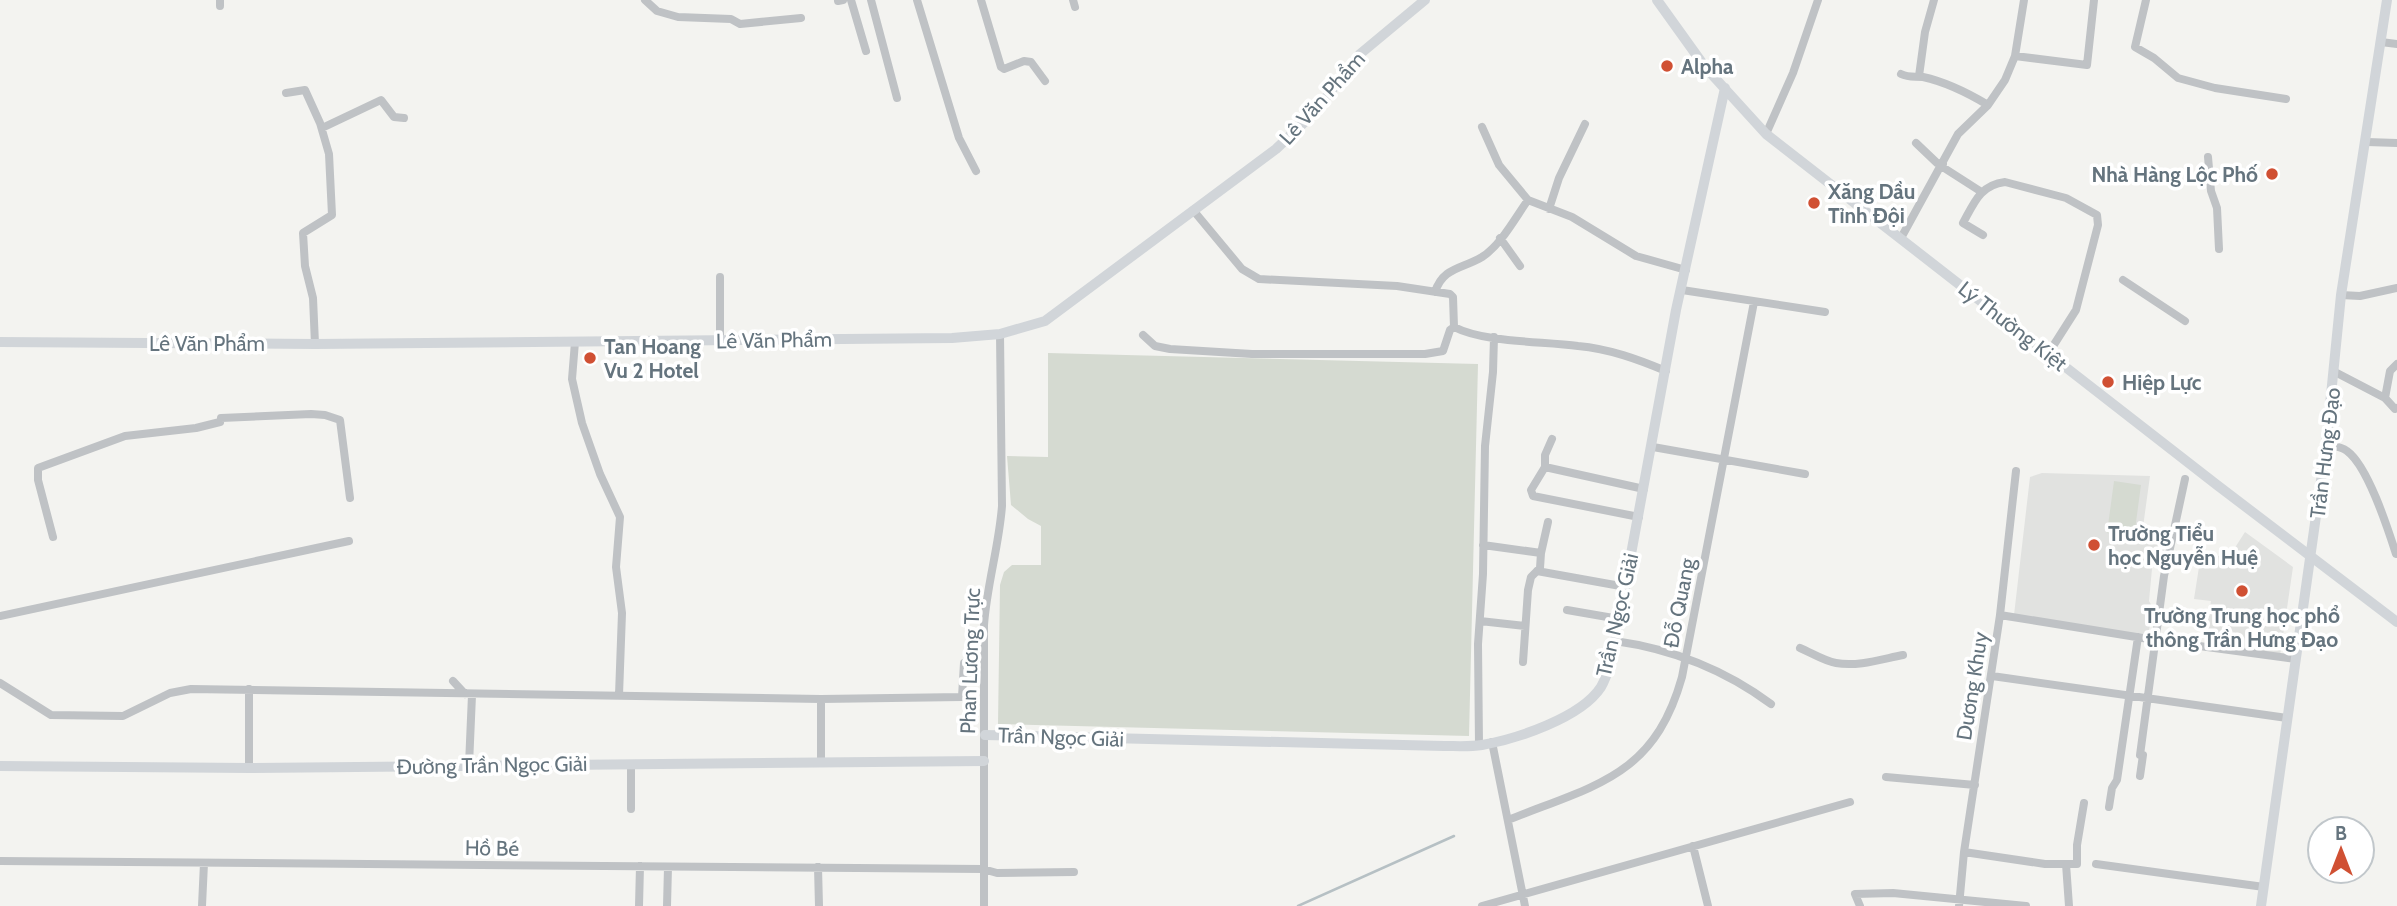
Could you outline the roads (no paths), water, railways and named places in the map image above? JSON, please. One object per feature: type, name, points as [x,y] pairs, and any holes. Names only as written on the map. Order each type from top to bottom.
[{"type":"street","points":[[645,0],[657,11],[678,17],[731,19],[740,24],[801,18]]},
{"type":"street","points":[[850,0],[866,51]]},
{"type":"street","points":[[871,0],[897,98]]},
{"type":"street","points":[[917,0],[959,138],[976,171]]},
{"type":"street","points":[[981,0],[1002,67],[1004,69],[1028,61],[1045,81]]},
{"type":"street","name":"Lê Văn Phẩm","points":[[0,342],[575,342],[952,338],[1000,334],[1045,321],[1276,149],[1314,113],[1360,54],[1425,0]]},
{"type":"street","name":"Lý Thường Kiệt","points":[[1657,0],[1705,67],[1766,134],[2397,622]]},
{"type":"street","points":[[1766,134],[1793,73],[1818,0]]},
{"type":"street","points":[[1919,76],[1926,28],[1934,0]]},
{"type":"street","points":[[1901,238],[1958,135],[1988,105],[2005,80],[2015,55],[2024,0]]},
{"type":"street","points":[[2015,55],[2087,65],[2094,0]]},
{"type":"street","points":[[2146,0],[2135,47],[2178,78],[2216,88],[2286,99]]},
{"type":"street","name":"Trần Hưng Đạo","points":[[2261,906],[2326,445],[2341,295],[2367,142],[2387,0]]},
{"type":"street","points":[[2381,43],[2397,44]]},
{"type":"street","points":[[1901,75],[1910,78],[1919,76],[1964,92],[1988,105]]},
{"type":"street","name":"Trần Ngọc Giải","points":[[985,735],[1479,745],[1553,722],[1590,699],[1606,676],[1615,641],[1682,290],[1725,88]]},
{"type":"street","points":[[286,93],[304,90],[329,154],[334,209],[327,220],[303,233],[305,266],[313,298],[315,344]]},
{"type":"street","points":[[321,128],[381,100],[394,117],[404,118]]},
{"type":"street","points":[[1549,209],[1559,178],[1585,124]]},
{"type":"street","points":[[1482,128],[1499,164],[1528,200],[1580,221],[1636,256],[1686,270]]},
{"type":"street","points":[[2367,142],[2397,144]]},
{"type":"street","points":[[1916,143],[1937,163],[1980,191]]},
{"type":"street","points":[[2208,157],[2211,191],[2217,208],[2219,249]]},
{"type":"street","points":[[1983,235],[1963,223],[1980,191],[1996,183],[2005,182],[2066,198],[2097,215],[2098,225],[2076,310],[2048,354]]},
{"type":"street","points":[[1435,292],[1443,275],[1484,256],[1528,200]]},
{"type":"street","points":[[1194,210],[1242,269],[1259,279],[1396,286],[1451,295],[1454,327]]},
{"type":"street","points":[[1500,238],[1520,266]]},
{"type":"street","points":[[720,277],[720,340]]},
{"type":"street","points":[[2123,280],[2185,321]]},
{"type":"street","points":[[2341,295],[2360,296],[2397,288]]},
{"type":"street","points":[[1682,290],[1825,312]]},
{"type":"street","name":"Đỗ Quang","points":[[1508,820],[1619,772],[1649,747],[1669,716],[1682,677],[1754,302]]},
{"type":"street","points":[[1143,335],[1155,346],[1170,349],[1252,354],[1425,354],[1443,351],[1450,330],[1454,327]]},
{"type":"street","points":[[1454,327],[1494,337],[1599,348],[1624,354],[1666,371]]},
{"type":"street","name":"Phan Lương Trực","points":[[984,906],[984,662],[986,598],[1000,531],[1002,494],[1000,334]]},
{"type":"street","points":[[1479,745],[1478,644],[1485,446],[1494,337]]},
{"type":"street","points":[[575,342],[572,379],[582,423],[600,474],[620,517],[616,567],[622,613],[620,695]]},
{"type":"street","points":[[2385,398],[2390,371],[2397,364]]},
{"type":"street","points":[[2335,372],[2385,398],[2396,410]]},
{"type":"street","points":[[54,537],[38,480],[38,468],[125,436],[196,428],[221,420],[311,414],[341,420],[350,498]]},
{"type":"street","points":[[1552,439],[1545,455],[1545,467],[1531,490],[1533,495],[1639,517]]},
{"type":"street","points":[[2326,445],[2346,450],[2360,467],[2380,506],[2396,554]]},
{"type":"street","points":[[1653,447],[1805,474]]},
{"type":"street","points":[[1545,467],[1644,488]]},
{"type":"street","name":"Dương Khuy","points":[[1959,904],[1964,852],[1992,676],[2016,471]]},
{"type":"street","points":[[2140,776],[2155,640],[2170,545],[2185,480]]},
{"type":"street","points":[[1523,662],[1530,583],[1540,568],[1548,522]]},
{"type":"street","points":[[0,616],[349,541]]},
{"type":"street","points":[[1483,545],[1541,553]]},
{"type":"street","points":[[1537,571],[1626,587]]},
{"type":"street","points":[[1567,610],[1619,619]]},
{"type":"street","points":[[2000,615],[2138,638],[2297,659]]},
{"type":"street","points":[[1480,621],[1525,626]]},
{"type":"street","points":[[2109,807],[2112,788],[2117,780],[2138,638]]},
{"type":"street","points":[[1615,641],[1686,657],[1745,686],[1771,704]]},
{"type":"street","points":[[1800,648],[1842,664],[1863,664],[1903,655]]},
{"type":"street","points":[[0,683],[51,715],[123,716],[170,693],[191,689],[821,699],[962,697],[964,663],[984,662]]},
{"type":"street","points":[[1992,676],[2287,718]]},
{"type":"street","points":[[453,681],[468,695],[469,765]]},
{"type":"street","points":[[249,689],[249,768]]},
{"type":"street","points":[[821,699],[821,761]]},
{"type":"street","points":[[1492,742],[1525,906]]},
{"type":"street","name":"Đường Trần Ngọc Giải","points":[[0,766],[249,768],[984,761]]},
{"type":"street","points":[[631,764],[631,809]]},
{"type":"street","points":[[1886,777],[1975,785]]},
{"type":"street","points":[[1482,906],[1850,802]]},
{"type":"street","points":[[1964,852],[2045,864],[2077,864],[2077,845],[2084,803]]},
{"type":"street","points":[[1693,846],[1708,906]]},
{"type":"street","name":"Hồ Bé","points":[[0,861],[818,867],[983,869],[997,873],[1074,872]]},
{"type":"street","points":[[202,906],[204,863]]},
{"type":"street","points":[[2066,864],[2069,906]]},
{"type":"street","points":[[2096,864],[2264,887]]},
{"type":"street","points":[[639,906],[640,866]]},
{"type":"street","points":[[667,906],[668,867]]},
{"type":"street","points":[[818,867],[819,906]]},
{"type":"street","points":[[1860,906],[1855,894],[1893,893],[1959,904],[2026,906]]},
{"type":"waterway","points":[[1298,906],[1454,836]]},
{"type":"place","name":"Alpha","points":[[1667,66]]},
{"type":"place","name":"Nhà Hàng Lộc Phố","points":[[2272,174]]},
{"type":"place","name":"Xăng Dầu Tỉnh Đội","points":[[1814,203]]},
{"type":"place","name":"Tan Hoang Vu 2 Hotel","points":[[590,358]]},
{"type":"place","name":"Hiệp Lực","points":[[2108,382]]},
{"type":"place","name":"Trường Tiểu học Nguyễn Huệ","points":[[2094,545]]},
{"type":"place","name":"Trường Trung học phổ thông Trần Hưng Đạo","points":[[2242,591]]}]
